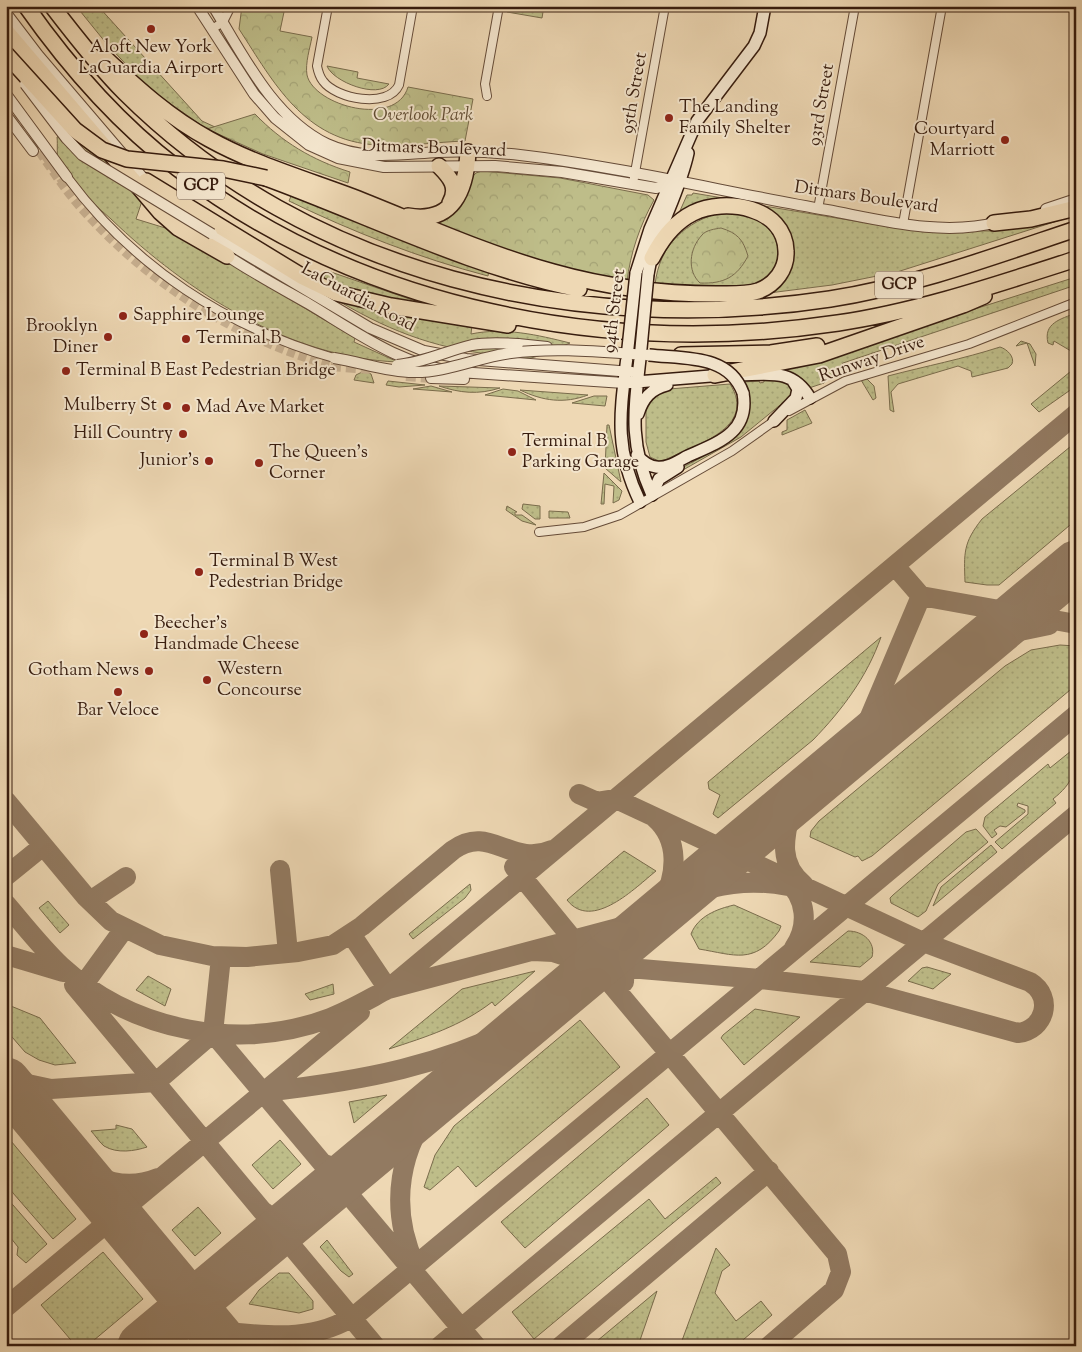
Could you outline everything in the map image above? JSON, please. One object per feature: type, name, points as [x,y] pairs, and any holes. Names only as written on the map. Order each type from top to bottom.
[{"type":"highway","name":"GCP","points":[[26,6],[75,71],[137,134],[195,181],[284,237],[374,276],[464,305],[574,326],[665,334],[768,331],[862,319],[920,306],[1076,259]]},
{"type":"highway","name":"GCP","points":[[53,8],[119,87],[178,140],[261,198],[345,241],[439,276],[530,298],[622,309],[717,310],[786,305],[870,292],[950,271],[1076,229]]},
{"type":"highway","points":[[53,8],[124,76],[164,110],[196,132],[245,156],[522,263],[586,281],[633,289],[701,294],[757,291],[767,287],[778,276],[785,264],[786,249],[782,233],[767,218],[744,208],[722,205],[704,208],[686,218],[665,237],[652,258]]},
{"type":"highway","points":[[6,31],[160,212],[178,228],[228,256]]},
{"type":"highway","points":[[6,55],[75,130],[102,150],[127,159],[223,169],[266,178],[435,246],[519,275],[597,293],[717,310]]},
{"type":"highway","points":[[354,198],[414,217],[429,216],[444,210],[459,197],[468,158]]},
{"type":"highway","points":[[439,166],[452,180],[454,186],[452,199],[444,210]]},
{"type":"highway","points":[[146,181],[303,277],[349,297],[391,306],[516,326],[665,334]]},
{"type":"highway","points":[[994,223],[1032,219],[1076,208]]},
{"type":"highway","points":[[715,375],[802,360],[963,306],[1036,272]]},
{"type":"highway","points":[[645,357],[771,353],[836,342],[919,320]]},
{"type":"main road","name":"94th Street","points":[[640,502],[626,470],[620,445],[625,377],[642,273],[652,258],[673,183],[692,131],[705,107],[754,46],[761,28],[765,6]]},
{"type":"main road","name":"94th Street","points":[[652,494],[637,455],[635,436],[638,377],[645,357],[642,249],[673,183]]},
{"type":"main road","points":[[645,357],[715,364],[734,376],[743,393],[744,410],[737,427],[728,436],[659,479],[652,494]]},
{"type":"main road","points":[[635,436],[641,406],[648,395],[657,388],[686,379],[715,375],[786,376],[800,384],[810,398]]},
{"type":"main road","points":[[774,421],[797,395],[797,386],[786,376]]},
{"type":"main road","points":[[625,377],[686,379]]},
{"type":"main road","points":[[637,455],[650,466],[661,468],[707,448]]},
{"type":"street","name":"Ditmars Boulevard","points":[[198,6],[254,94],[285,127],[309,145],[338,158],[368,166],[439,166],[468,158],[656,188],[673,183]]},
{"type":"street","name":"Ditmars Boulevard","points":[[213,6],[279,107],[312,136],[350,152],[386,156],[550,159],[635,173],[673,183],[903,224],[955,226],[994,223],[1076,199]]},
{"type":"street","points":[[212,29],[223,22],[231,6]]},
{"type":"street","points":[[328,6],[318,66],[319,74],[326,84],[342,93],[366,99],[381,99],[392,96],[397,90],[413,6]]},
{"type":"street","points":[[487,96],[485,84],[499,6]]},
{"type":"street","name":"95th Street","points":[[633,184],[665,6]]},
{"type":"street","name":"93rd Street","points":[[818,209],[855,6]]},
{"type":"street","points":[[903,224],[942,6]]},
{"type":"street","name":"LaGuardia Road","points":[[6,13],[46,65],[187,228],[228,256],[370,340],[402,357],[441,370],[502,374],[625,377]]},
{"type":"street","name":"LaGuardia Road","points":[[6,55],[34,97],[82,155],[370,328],[416,348],[460,359],[625,377]]},
{"type":"street","points":[[6,94],[67,177],[122,239],[154,268],[185,290],[219,311],[262,332],[334,358],[397,371],[435,371],[496,355],[570,350]]},
{"type":"street","points":[[6,115],[34,151]]},
{"type":"street","name":"Runway Drive","points":[[539,532],[595,524],[620,514],[652,494],[737,448],[810,398],[845,381],[969,344],[1076,302]]},
{"type":"street","points":[[397,365],[417,362],[472,345],[489,343],[645,357]]},
{"type":"street","points":[[431,378],[479,379],[502,374]]},
{"type":"green space","points":[[76,6],[98,6],[202,121],[215,127],[207,129],[149,89],[106,43]]},
{"type":"green space","name":"Overlook Park","points":[[242,6],[284,12],[280,31],[312,37],[307,61],[307,75],[313,86],[324,96],[339,103],[356,108],[373,109],[388,107],[401,100],[408,87],[473,99],[465,141],[377,145],[352,141],[330,133],[310,121],[279,88],[239,29]]},
{"type":"green space","points":[[508,6],[544,6],[542,18],[507,12]]},
{"type":"green space","name":"Overlook Park","points":[[327,66],[358,72],[357,78],[389,84],[376,90],[356,87],[338,78]]},
{"type":"green space","points":[[255,114],[298,149],[323,162],[350,172],[348,183],[263,154],[207,129]]},
{"type":"green space","points":[[77,122],[143,198],[136,219],[175,231],[355,338],[354,342],[398,362],[358,358],[318,348],[280,334],[242,316],[173,272],[141,246],[69,179],[58,160],[57,137]]},
{"type":"green space","points":[[482,171],[560,178],[648,195],[654,200],[636,240],[627,282],[525,258],[430,221],[476,173]]},
{"type":"green space","points":[[693,193],[723,198],[723,201],[679,213],[687,195],[692,195]]},
{"type":"green space","points":[[291,196],[489,270],[488,276],[412,253],[362,234],[289,201]]},
{"type":"green space","points":[[758,205],[909,230],[993,231],[1076,215],[897,272],[832,285],[761,294],[791,258]]},
{"type":"green space","points":[[723,212],[756,219],[767,227],[773,235],[779,254],[778,263],[768,278],[748,286],[722,289],[655,285],[662,258],[677,237],[697,222]]},
{"type":"green space","points":[[721,228],[739,237],[748,256],[739,269],[729,278],[716,282],[700,283],[691,266],[694,247],[704,233]]},
{"type":"green space","points":[[328,271],[427,305],[426,308],[321,282]]},
{"type":"green space","points":[[1076,277],[1076,285],[843,363],[824,383],[809,388],[791,372],[782,370]]},
{"type":"green space","points":[[330,296],[472,325],[471,334],[496,331],[508,332],[570,343],[531,358],[472,352],[429,342],[409,335],[370,318]]},
{"type":"green space","points":[[1076,313],[1076,319],[1071,322],[1076,336],[1076,354],[1054,341],[1053,345],[1048,343],[1047,336],[1051,326],[1059,320]]},
{"type":"green space","points":[[1021,341],[1027,343],[1016,346]]},
{"type":"green space","points":[[1027,343],[1030,344],[1036,354],[1035,366]]},
{"type":"green space","points":[[1000,347],[1008,351],[1013,361],[1008,368],[972,377],[971,371],[958,366],[898,384],[891,392],[894,412],[890,410],[888,376]]},
{"type":"green space","points":[[1076,367],[1076,386],[1039,412],[1031,404]]},
{"type":"green space","points":[[364,371],[371,374],[374,383],[354,380],[356,375]]},
{"type":"green space","points":[[775,379],[789,385],[792,391],[790,397],[741,437],[683,470],[680,469],[722,446],[734,437],[743,426],[748,414],[749,400],[744,382],[759,381],[760,383],[764,382],[764,380]]},
{"type":"green space","points":[[867,379],[874,386],[876,398],[873,400],[861,380]]},
{"type":"green space","points":[[388,381],[425,385],[399,387],[386,385]]},
{"type":"green space","points":[[730,384],[736,399],[736,412],[730,423],[706,441],[665,460],[659,461],[650,457],[646,442],[646,408],[657,390]]},
{"type":"green space","points":[[431,386],[452,392],[413,389]]},
{"type":"green space","points":[[439,386],[500,388],[484,392],[469,392]]},
{"type":"green space","points":[[503,389],[518,391],[536,400],[485,395]]},
{"type":"green space","points":[[520,390],[588,395],[570,400],[554,400],[537,397]]},
{"type":"green space","points":[[594,396],[607,396],[605,406],[572,403]]},
{"type":"green space","points":[[805,410],[812,423],[782,435],[782,432],[787,430],[787,420]]},
{"type":"green space","points":[[607,425],[609,425],[621,482],[605,468]]},
{"type":"green space","points":[[1076,442],[1076,520],[999,585],[965,582],[966,549],[971,535],[982,519]]},
{"type":"green space","points":[[604,473],[622,491],[619,500],[613,503],[614,486],[605,484],[604,504],[601,504]]},
{"type":"green space","points":[[523,504],[540,506],[540,519],[535,519],[522,509]]},
{"type":"green space","points":[[507,506],[517,512],[515,512],[515,515],[522,515],[536,525],[522,521],[506,510]]},
{"type":"green space","points":[[549,511],[568,512],[570,518],[549,518]]},
{"type":"green space","points":[[881,637],[869,666],[853,692],[813,740],[718,818],[713,814],[720,795],[709,789],[708,782]]},
{"type":"green space","points":[[1060,645],[1076,646],[1076,685],[872,856],[862,861],[858,856],[855,857],[810,837],[811,831],[819,821],[1005,666],[1031,650]]},
{"type":"green space","points":[[1076,747],[1072,776],[1065,788],[1053,799],[1056,803],[1002,849],[995,842],[1028,814],[1028,806],[1018,803],[1017,806],[1025,810],[1025,812],[1006,827],[1000,826],[994,830],[997,834],[992,838],[983,826],[985,817],[1048,764],[1050,768]]},
{"type":"green space","points":[[976,829],[988,842],[938,884],[926,911],[918,917],[891,903],[890,898],[893,895],[966,832]]},
{"type":"green space","points":[[991,845],[997,852],[933,906],[941,887]]},
{"type":"green space","points":[[624,851],[656,871],[626,896],[601,909],[589,911],[577,909],[567,900]]},
{"type":"green space","points":[[470,884],[471,890],[465,898],[413,939],[409,934]]},
{"type":"green space","points":[[48,901],[69,925],[60,933],[39,908]]},
{"type":"green space","points":[[734,905],[781,926],[779,931],[770,942],[752,953],[734,955],[699,949],[691,934],[698,922],[715,911]]},
{"type":"green space","points":[[848,931],[863,935],[872,947],[872,957],[860,967],[810,962]]},
{"type":"green space","points":[[927,967],[951,974],[933,989],[908,981],[922,968]]},
{"type":"green space","points":[[535,971],[495,1006],[492,1002],[456,1024],[389,1049],[462,989]]},
{"type":"green space","points":[[148,976],[171,989],[165,1006],[136,990]]},
{"type":"green space","points":[[333,984],[334,994],[310,1000],[305,994]]},
{"type":"green space","points":[[6,1004],[40,1018],[76,1063],[55,1065],[39,1060],[25,1052],[6,1030]]},
{"type":"green space","points":[[755,1009],[800,1017],[744,1065],[721,1038]]},
{"type":"green space","points":[[580,1020],[620,1067],[476,1187],[458,1166],[430,1190],[424,1187],[435,1155],[454,1126]]},
{"type":"green space","points":[[387,1095],[354,1123],[349,1102]]},
{"type":"green space","points":[[647,1098],[669,1125],[525,1248],[501,1222]]},
{"type":"green space","points":[[116,1125],[132,1129],[147,1147],[132,1151],[109,1149],[91,1131],[116,1129]]},
{"type":"green space","points":[[6,1135],[76,1219],[53,1239],[6,1185]]},
{"type":"green space","points":[[280,1140],[301,1164],[273,1189],[252,1165]]},
{"type":"green space","points":[[716,1177],[721,1183],[534,1339],[512,1312],[649,1199],[665,1219]]},
{"type":"green space","points":[[6,1197],[47,1244],[26,1263],[17,1255],[18,1247],[6,1232]]},
{"type":"green space","points":[[198,1207],[221,1233],[195,1256],[172,1230]]},
{"type":"green space","points":[[327,1240],[353,1274],[349,1277],[341,1271],[320,1247]]},
{"type":"green space","points":[[716,1248],[730,1265],[722,1271],[715,1293],[736,1321],[761,1301],[772,1315],[736,1346],[680,1346]]},
{"type":"green space","points":[[103,1252],[143,1299],[87,1346],[76,1346],[41,1305]]},
{"type":"green space","points":[[279,1273],[289,1273],[313,1301],[313,1309],[299,1313],[249,1304],[259,1290]]},
{"type":"green space","points":[[657,1291],[638,1346],[591,1346]]},
{"type":"taxiway","points":[[6,904],[54,959],[90,989],[121,1007],[154,1020],[189,1030],[224,1034],[260,1034],[296,1028],[345,1012],[388,989],[1076,414]]},
{"type":"taxiway","points":[[895,566],[921,596],[1076,624]]},
{"type":"taxiway","points":[[831,770],[857,738],[869,719],[921,596]]},
{"type":"taxiway","points":[[970,654],[1010,633],[1049,625]]},
{"type":"taxiway","points":[[214,1331],[270,1335],[306,1334],[340,1324],[357,1314],[1076,715]]},
{"type":"taxiway","points":[[574,984],[594,971],[617,967],[760,979],[864,991],[1018,1033],[1027,1031],[1035,1026],[1040,1020],[1044,1004],[1037,988],[1030,982],[923,942],[616,799],[597,802],[579,794]]},
{"type":"taxiway","points":[[6,801],[86,897],[111,921],[160,945],[212,956],[247,957],[298,952],[333,945],[362,926],[453,850],[466,843],[478,841],[490,843],[524,854],[537,854],[552,850]]},
{"type":"taxiway","points":[[793,801],[786,835],[786,856],[789,867],[804,885]]},
{"type":"taxiway","points":[[440,1346],[1076,815]]},
{"type":"taxiway","points":[[351,934],[388,989],[648,920],[658,911],[667,892],[671,881],[674,858],[669,837],[655,818]]},
{"type":"taxiway","points":[[6,876],[43,846]]},
{"type":"taxiway","points":[[514,867],[581,949]]},
{"type":"taxiway","points":[[280,870],[288,953]]},
{"type":"taxiway","points":[[90,901],[126,877]]},
{"type":"taxiway","points":[[786,880],[798,895],[804,912],[802,931],[794,948]]},
{"type":"taxiway","points":[[671,903],[699,892],[728,885],[757,883],[788,886]]},
{"type":"taxiway","points":[[84,984],[124,929]]},
{"type":"taxiway","points":[[624,982],[626,941]]},
{"type":"taxiway","points":[[533,951],[553,952],[596,966],[837,1254],[841,1272],[834,1290],[769,1346]]},
{"type":"taxiway","points":[[6,955],[63,972]]},
{"type":"taxiway","points":[[221,957],[213,1033],[476,1346]]},
{"type":"taxiway","points":[[74,985],[375,1346]]},
{"type":"taxiway","points":[[6,1307],[360,1012]]},
{"type":"taxiway","points":[[264,1092],[335,1083],[402,1069],[468,1049],[533,1019]]},
{"type":"taxiway","points":[[6,1074],[23,1083],[51,1089],[156,1082],[213,1033]]},
{"type":"taxiway","points":[[415,1265],[402,1221],[400,1199],[402,1178],[415,1136],[425,1116],[439,1097]]},
{"type":"taxiway","points":[[72,1161],[92,1174],[113,1182],[135,1184],[158,1178]]},
{"type":"taxiway","points":[[324,1164],[341,1170],[355,1167]]},
{"type":"taxiway","points":[[561,1346],[769,1171]]},
{"type":"taxiway","points":[[263,1211],[272,1217],[281,1219],[301,1212]]},
{"type":"runway","points":[[142,1346],[1076,565]]},
{"type":"runway","points":[[6,1082],[226,1346]]},
{"type":"tunnel","points":[[6,106],[22,129]]},
{"type":"tunnel","points":[[32,142],[77,204],[103,232],[161,282],[225,323],[259,340],[331,366]]},
{"type":"tunnel","points":[[44,153],[65,184]]},
{"type":"tunnel","points":[[331,366],[370,369]]},
{"type":"tunnel","points":[[406,376],[431,378]]},
{"type":"place","name":"Aloft New York LaGuardia Airport","points":[[151,29]]},
{"type":"place","name":"The Landing Family Shelter","points":[[669,118]]},
{"type":"place","name":"Courtyard Marriott","points":[[1005,140]]},
{"type":"place","name":"Sapphire Lounge","points":[[123,316]]},
{"type":"place","name":"Brooklyn Diner","points":[[108,337]]},
{"type":"place","name":"Terminal B","points":[[186,339]]},
{"type":"place","name":"Terminal B East Pedestrian Bridge","points":[[66,371]]},
{"type":"place","name":"Mulberry St","points":[[167,406]]},
{"type":"place","name":"Mad Ave Market","points":[[186,408]]},
{"type":"place","name":"Hill Country","points":[[183,434]]},
{"type":"place","name":"Terminal B Parking Garage","points":[[512,452]]},
{"type":"place","name":"Junior's","points":[[209,461]]},
{"type":"place","name":"The Queen’s Corner","points":[[259,463]]},
{"type":"place","name":"Terminal B West Pedestrian Bridge","points":[[199,572]]},
{"type":"place","name":"Beecher’s Handmade Cheese","points":[[144,634]]},
{"type":"place","name":"Gotham News","points":[[149,671]]},
{"type":"place","name":"Western Concourse","points":[[207,680]]},
{"type":"place","name":"Bar Veloce","points":[[118,692]]}]
